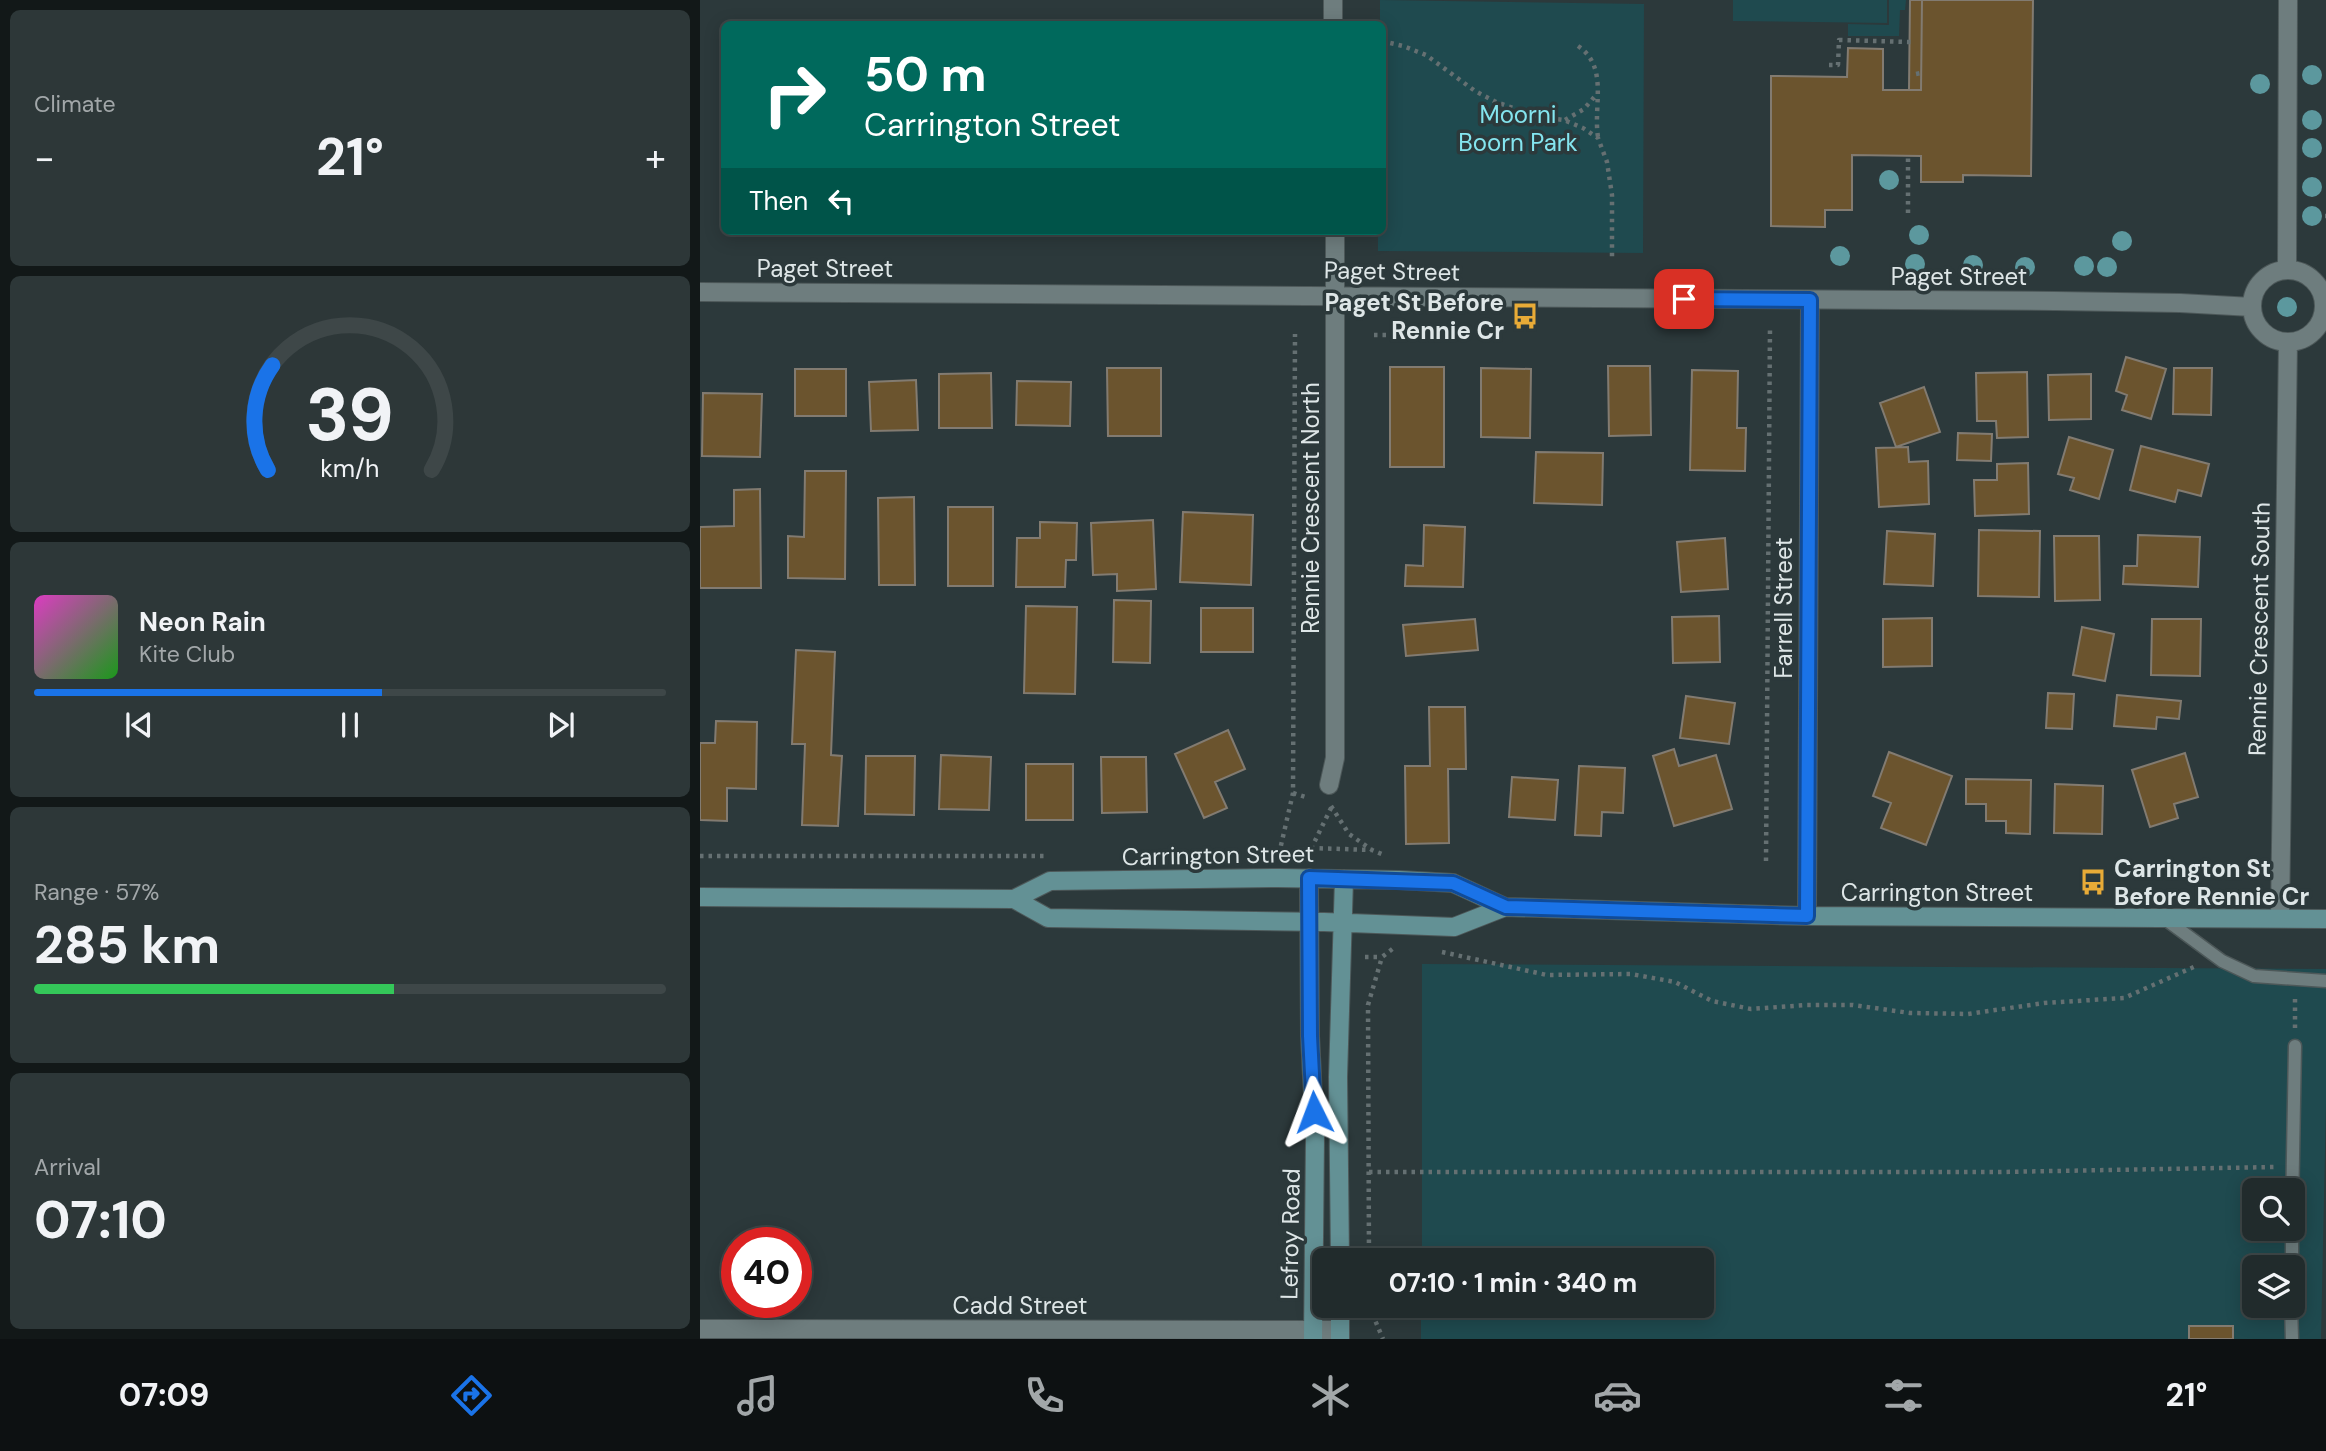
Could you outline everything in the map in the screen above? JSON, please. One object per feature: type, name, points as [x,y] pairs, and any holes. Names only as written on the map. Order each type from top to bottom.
[{"type":"main road","name":"Carrington Street","points":[[700,898],[1014,899],[1050,881],[1309,878],[1453,883],[1506,907],[1807,916],[2326,919]]},
{"type":"main road","name":"Lefroy Road","points":[[1309,878],[1310,1036],[1315,1137],[1313,1335]]},
{"type":"main road","name":"Lefroy Road","points":[[1340,1248],[1338,1077],[1344,879]]},
{"type":"main road","name":"Carrington Street","points":[[1014,899],[1048,918],[1309,921],[1454,927],[1506,907]]},
{"type":"street","points":[[1333,0],[1333,21]]},
{"type":"street","points":[[2287,270],[2288,0]]},
{"type":"street","name":"Rennie Crescent North","points":[[1329,785],[1335,758],[1335,235]]},
{"type":"street","points":[[2287,270],[2308,276],[2322,293],[2325,304],[2323,316],[2310,335],[2288,342],[2270,338],[2263,332],[2257,324],[2252,307],[2253,298],[2262,281],[2269,275],[2287,270]]},
{"type":"street","name":"Paget Street","points":[[700,292],[2083,301],[2252,307]]},
{"type":"street","name":"Farrell Street","points":[[1807,916],[1810,300]]},
{"type":"street","name":"Rennie Crescent South","points":[[2280,917],[2288,342]]},
{"type":"street","name":"Cadd Street","points":[[700,1329],[1340,1335]]},
{"type":"lane","points":[[2163,917],[2222,961],[2254,976],[2326,981]]},
{"type":"lane","points":[[2293,1178],[2295,1046]]},
{"type":"lane","points":[[2291,1318],[2292,1339]]},
{"type":"path","points":[[1829,65],[1838,65],[1839,40],[1911,42]]},
{"type":"path","points":[[1386,42],[1426,55],[1475,91],[1496,102],[1539,117],[1564,120],[1598,138]]},
{"type":"path","points":[[1578,46],[1593,60],[1598,71],[1595,120],[1607,162],[1612,195],[1612,257]]},
{"type":"path","points":[[1564,120],[1584,109],[1597,94]]},
{"type":"path","points":[[1908,156],[1908,213]]},
{"type":"path","points":[[1766,861],[1770,326]]},
{"type":"path","points":[[1279,854],[1293,793],[1295,334]]},
{"type":"path","points":[[1374,335],[1399,335]]},
{"type":"path","points":[[1329,785],[1332,806],[1349,834],[1372,850],[1391,857]]},
{"type":"path","points":[[1311,848],[1332,806]]},
{"type":"path","points":[[1271,856],[1311,848],[1372,850]]},
{"type":"path","points":[[700,856],[1048,856]]},
{"type":"path","points":[[1363,957],[1382,957],[1398,946]]},
{"type":"path","points":[[1438,951],[1547,975],[1631,974],[1675,982],[1712,1001],[1751,1009],[1853,1005],[1910,1013],[1956,1014],[2044,1003],[2124,998],[2203,963]]},
{"type":"path","points":[[1369,1248],[1368,1005],[1382,957]]},
{"type":"path","points":[[2295,991],[2295,1046]]},
{"type":"path","points":[[1369,1172],[2000,1172],[2293,1167]]},
{"type":"path","points":[[1374,1318],[1383,1339]]},
{"type":"green space","name":"Moorni Boorn Park","points":[[1380,0],[1644,4],[1643,253],[1378,251],[1378,235],[1386,235],[1386,21],[1380,21]]},
{"type":"green space","points":[[1733,0],[1887,0],[1887,23],[1733,21]]},
{"type":"green space","points":[[1889,0],[1906,0],[1905,10],[1900,10],[1899,36],[1848,36],[1848,24],[1889,25]]},
{"type":"green space","points":[[1422,964],[2326,969],[2321,1339],[1421,1339],[1421,1318],[1714,1318],[1714,1248],[1422,1248]]},
{"type":"building","points":[[1910,0],[1922,0],[1921,90],[1909,90]]},
{"type":"building","points":[[1922,0],[2033,0],[2031,176],[1963,175],[1963,182],[1921,182],[1921,156],[1852,155],[1852,210],[1825,210],[1825,227],[1771,226],[1771,76],[1847,77],[1848,48],[1883,49],[1883,90],[1921,90]]},
{"type":"building","points":[[2126,357],[2166,369],[2151,419],[2122,410],[2127,395],[2116,391]]},
{"type":"building","points":[[1608,366],[1650,366],[1651,435],[1609,436]]},
{"type":"building","points":[[1390,367],[1444,367],[1444,467],[1390,467]]},
{"type":"building","points":[[1107,368],[1161,368],[1161,436],[1108,436]]},
{"type":"building","points":[[1481,368],[1531,369],[1530,438],[1481,437]]},
{"type":"building","points":[[2174,368],[2212,368],[2211,415],[2173,414]]},
{"type":"building","points":[[795,369],[846,369],[846,416],[795,416]]},
{"type":"building","points":[[1692,370],[1738,371],[1737,428],[1746,428],[1745,471],[1690,470]]},
{"type":"building","points":[[2027,372],[2028,437],[1997,438],[1996,421],[1977,421],[1976,373]]},
{"type":"building","points":[[991,373],[992,428],[939,428],[939,374]]},
{"type":"building","points":[[2091,374],[2091,419],[2049,420],[2048,375]]},
{"type":"building","points":[[916,380],[918,430],[871,431],[869,382]]},
{"type":"building","points":[[1017,381],[1071,382],[1070,426],[1016,425]]},
{"type":"building","points":[[1924,387],[1940,432],[1896,447],[1880,403]]},
{"type":"building","points":[[703,393],[762,394],[760,457],[702,456]]},
{"type":"building","points":[[1958,433],[1992,434],[1991,461],[1957,460]]},
{"type":"building","points":[[2069,437],[2113,450],[2099,499],[2070,490],[2074,478],[2058,474]]},
{"type":"building","points":[[2141,446],[2209,464],[2201,496],[2178,490],[2175,502],[2130,490]]},
{"type":"building","points":[[1908,447],[1909,462],[1928,461],[1929,504],[1879,507],[1876,448]]},
{"type":"building","points":[[1536,452],[1603,453],[1602,505],[1534,503]]},
{"type":"building","points":[[2028,463],[2029,514],[1975,516],[1974,480],[1997,480],[1997,464]]},
{"type":"building","points":[[805,471],[846,471],[845,579],[788,578],[788,536],[804,537]]},
{"type":"building","points":[[760,489],[761,588],[700,588],[700,527],[734,526],[734,490]]},
{"type":"building","points":[[914,497],[915,585],[879,585],[878,498]]},
{"type":"building","points":[[948,507],[993,507],[993,586],[948,586]]},
{"type":"building","points":[[1183,512],[1253,515],[1251,585],[1180,582]]},
{"type":"building","points":[[1153,520],[1156,589],[1117,591],[1117,574],[1093,575],[1091,523]]},
{"type":"building","points":[[1040,522],[1077,523],[1076,560],[1066,560],[1065,587],[1016,587],[1017,538],[1040,538]]},
{"type":"building","points":[[1424,525],[1465,527],[1463,587],[1405,586],[1406,565],[1423,566]]},
{"type":"building","points":[[1979,530],[2040,531],[2039,597],[1978,596]]},
{"type":"building","points":[[1887,531],[1935,534],[1933,586],[1884,584]]},
{"type":"building","points":[[2138,535],[2200,537],[2198,587],[2123,584],[2124,566],[2137,566]]},
{"type":"building","points":[[2054,536],[2099,536],[2100,600],[2055,601]]},
{"type":"building","points":[[1725,538],[1728,589],[1681,592],[1677,542]]},
{"type":"building","points":[[1114,600],[1151,601],[1150,663],[1113,662]]},
{"type":"building","points":[[1026,606],[1077,607],[1075,694],[1024,693]]},
{"type":"building","points":[[1201,608],[1253,608],[1253,652],[1201,652]]},
{"type":"building","points":[[1719,616],[1720,662],[1673,663],[1672,617]]},
{"type":"building","points":[[1932,618],[1932,666],[1883,667],[1883,619]]},
{"type":"building","points":[[1475,619],[1478,650],[1406,656],[1403,625]]},
{"type":"building","points":[[2152,619],[2201,619],[2200,676],[2151,675]]},
{"type":"building","points":[[2082,627],[2114,634],[2105,681],[2073,675]]},
{"type":"building","points":[[796,650],[835,652],[831,755],[842,756],[838,826],[802,825],[805,744],[792,744]]},
{"type":"building","points":[[2048,693],[2074,694],[2072,729],[2046,728]]},
{"type":"building","points":[[2117,695],[2181,701],[2179,719],[2157,717],[2156,729],[2114,726]]},
{"type":"building","points":[[1686,696],[1735,703],[1729,744],[1680,738]]},
{"type":"building","points":[[1429,707],[1465,707],[1466,769],[1448,769],[1449,843],[1406,844],[1405,766],[1430,766]]},
{"type":"building","points":[[716,721],[757,722],[756,789],[727,788],[727,821],[700,820],[700,743],[715,743]]},
{"type":"building","points":[[1228,730],[1245,769],[1215,782],[1227,808],[1204,818],[1175,754]]},
{"type":"building","points":[[1674,749],[1679,766],[1716,755],[1732,809],[1674,826],[1653,756]]},
{"type":"building","points":[[1889,752],[1952,776],[1926,845],[1881,828],[1891,803],[1873,796]]},
{"type":"building","points":[[2185,753],[2198,797],[2174,804],[2178,818],[2150,827],[2132,770]]},
{"type":"building","points":[[941,755],[991,757],[989,810],[939,809]]},
{"type":"building","points":[[866,756],[915,756],[914,815],[865,814]]},
{"type":"building","points":[[1101,757],[1146,757],[1147,812],[1102,813]]},
{"type":"building","points":[[1026,764],[1073,764],[1073,820],[1026,820]]},
{"type":"building","points":[[1579,766],[1625,768],[1623,813],[1602,812],[1601,836],[1575,835]]},
{"type":"building","points":[[1512,777],[1558,780],[1555,820],[1509,817]]},
{"type":"building","points":[[1966,779],[2031,780],[2030,834],[2006,833],[2006,821],[1986,821],[1986,804],[1966,804]]},
{"type":"building","points":[[2055,784],[2103,786],[2102,834],[2054,833]]},
{"type":"building","points":[[2189,1326],[2233,1326],[2233,1339],[2189,1339]]},
{"type":"place","name":"Paget St Before Rennie Cr","points":[[1525,316]]},
{"type":"place","name":"Carrington St Before Rennie Cr","points":[[2093,882]]},
{"type":"route","points":[[1314,1112],[1310,1036],[1309,878],[1453,883],[1506,907],[1807,916],[1810,300],[1684,299]]}]
